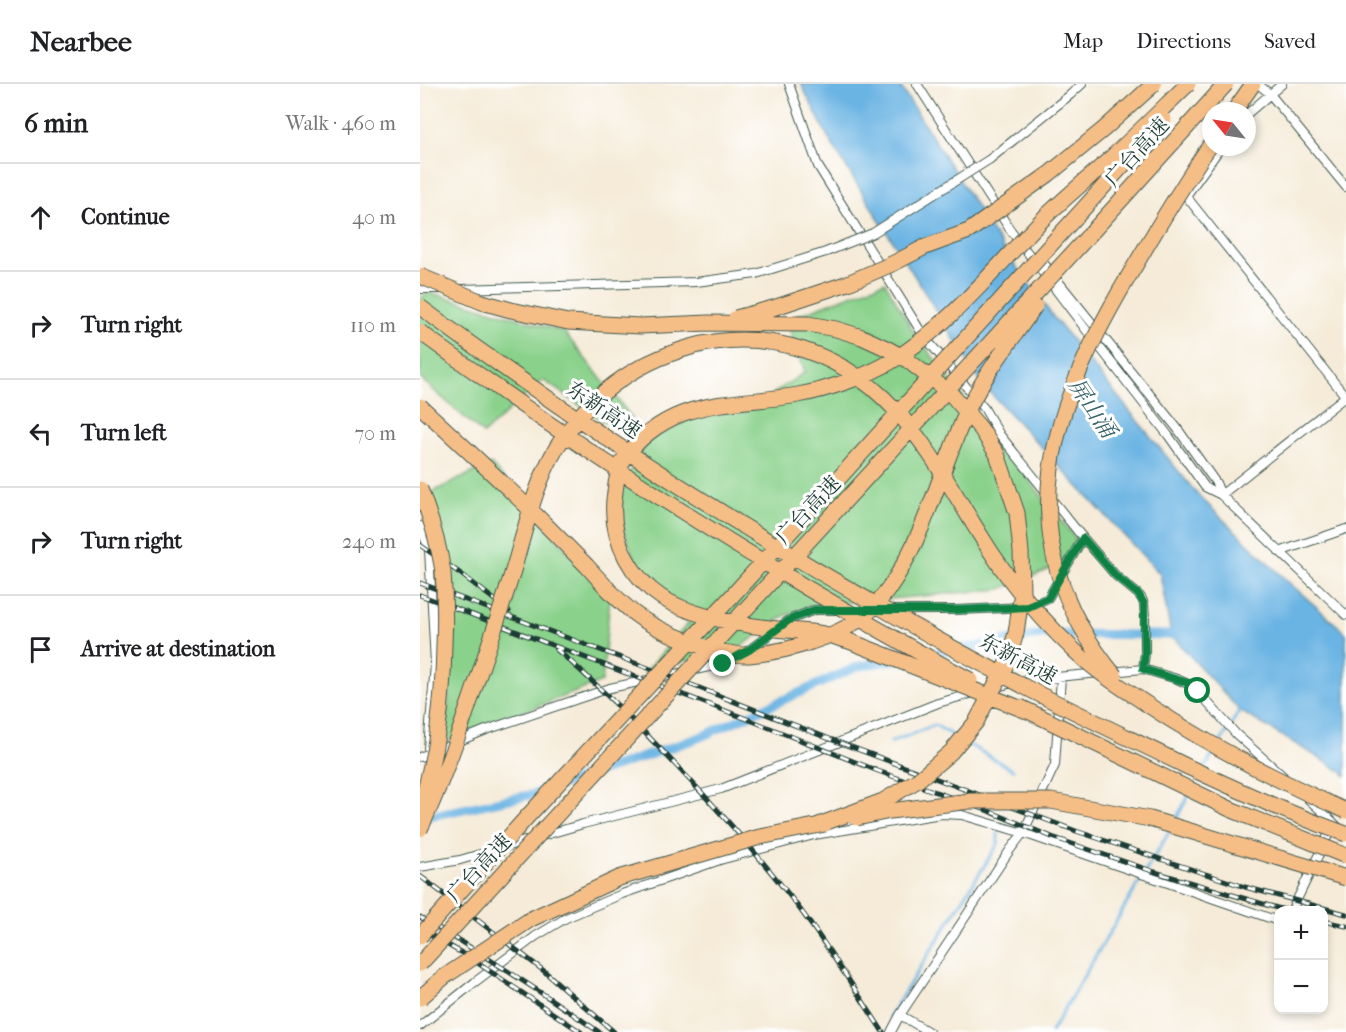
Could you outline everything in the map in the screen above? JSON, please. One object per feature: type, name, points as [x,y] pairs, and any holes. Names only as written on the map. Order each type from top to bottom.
[{"type":"highway","points":[[708,323],[773,308],[848,284],[925,247],[969,231],[1049,174],[1154,84]]},
{"type":"highway","points":[[1027,711],[825,634],[772,629],[734,622],[698,612],[662,597],[645,585],[632,569],[619,544],[613,505],[622,463],[642,438],[661,424],[682,414],[706,406],[799,395],[821,390],[889,363],[914,347],[972,294],[1046,216],[1188,84]]},
{"type":"highway","name":"广台高速","points":[[420,936],[1196,84]]},
{"type":"highway","name":"广台高速","points":[[420,964],[1226,84]]},
{"type":"highway","points":[[1240,102],[1253,84]]},
{"type":"highway","points":[[1133,696],[1089,642],[1073,613],[1062,586],[1052,549],[1049,527],[1050,467],[1062,415],[1075,381],[1114,300],[1203,156]]},
{"type":"highway","points":[[420,406],[519,499],[612,594],[644,621],[671,635],[722,651],[747,655],[804,645],[854,624],[873,608],[892,584],[913,547],[957,434],[981,385],[1052,282],[1092,232]]},
{"type":"highway","points":[[420,276],[482,302],[568,322],[640,326],[708,323],[808,324],[836,329],[862,337],[906,359],[951,394],[981,429],[996,454],[1017,513],[1022,591],[1016,633],[1007,663],[976,722],[951,752],[918,780],[883,801],[816,826]]},
{"type":"highway","name":"东新高速","points":[[420,307],[575,416],[689,491],[821,573],[901,619],[1094,723],[1252,796],[1346,835]]},
{"type":"highway","name":"东新高速","points":[[420,332],[539,417],[704,525],[946,667],[1027,711],[1230,809],[1346,856]]},
{"type":"highway","points":[[420,829],[440,783],[474,690],[538,490],[555,450],[582,412],[616,382],[637,368],[657,358],[700,344],[737,340],[762,341],[808,351],[844,368],[872,387],[897,412],[923,444],[995,558],[1027,600],[1078,655],[1133,696],[1186,729],[1286,783],[1346,811]]},
{"type":"highway","points":[[420,489],[437,540],[442,571],[445,630],[439,725],[432,764],[420,807]]},
{"type":"highway","points":[[420,998],[444,977],[531,919],[620,878],[760,837],[890,812],[970,801],[1051,801],[1150,819],[1346,878]]},
{"type":"street","points":[[789,84],[818,166],[924,335],[984,408],[999,435],[1083,538],[1116,576],[1139,595],[1144,604],[1145,617],[1143,669]]},
{"type":"street","points":[[917,84],[1009,228],[1038,255],[1177,428],[1216,483],[1221,495],[1346,615]]},
{"type":"street","points":[[420,289],[696,282],[756,274],[825,252],[873,232],[990,159],[1082,84]]},
{"type":"street","points":[[1258,84],[1270,94],[1346,187]]},
{"type":"street","points":[[1256,106],[1282,84]]},
{"type":"street","points":[[1214,156],[1186,195],[1346,397],[1221,495]]},
{"type":"street","points":[[420,526],[429,549],[435,664],[424,756],[486,730],[610,688],[723,664],[749,650],[789,620],[814,610],[957,610],[1028,607],[1048,598],[1083,538]]},
{"type":"street","points":[[1279,552],[1346,529]]},
{"type":"street","points":[[420,867],[460,860],[583,824],[721,789],[938,703],[1024,680],[1143,669],[1177,679],[1194,687],[1236,734],[1346,835]]},
{"type":"street","points":[[891,1032],[900,1015],[1023,833],[1055,765],[1061,677]]},
{"type":"street","points":[[420,1026],[527,943],[566,918],[622,894],[720,860],[814,835],[941,814],[962,815],[1023,833],[1274,920]]},
{"type":"street","points":[[1294,906],[1334,823]]},
{"type":"street","points":[[900,1015],[929,1032]]},
{"type":"green space","points":[[885,282],[913,331],[1076,539],[1063,564],[1001,589],[810,606],[784,616],[742,646],[645,672],[692,619],[658,589],[637,565],[619,518],[621,486],[650,439],[695,415],[753,407],[805,372],[786,320]]},
{"type":"green space","points":[[428,292],[564,332],[632,418],[606,423],[543,380],[483,434],[420,378],[420,299]]},
{"type":"green space","points":[[491,464],[610,598],[602,682],[445,741],[454,633],[440,531],[430,493]]},
{"type":"water","name":"屏山涌","points":[[801,84],[899,84],[1004,250],[1054,318],[1198,495],[1285,579],[1346,633],[1346,776],[1240,711],[1171,635],[1160,574],[982,384],[830,141]]},
{"type":"waterway","points":[[425,817],[539,793],[698,738],[859,666],[1046,634],[1171,635],[1182,632]]},
{"type":"waterway","points":[[1220,743],[1241,708]]},
{"type":"waterway","points":[[891,742],[935,725],[955,737]]},
{"type":"waterway","points":[[966,743],[1013,770]]},
{"type":"waterway","points":[[1204,769],[1215,751]]},
{"type":"waterway","points":[[1175,821],[1189,795]]},
{"type":"waterway","points":[[1051,1032],[1170,830]]},
{"type":"waterway","points":[[889,1017],[998,844],[998,832]]},
{"type":"railway","points":[[420,545],[509,611]]},
{"type":"railway","points":[[420,583],[1076,831],[1245,887],[1346,914]]},
{"type":"railway","points":[[420,595],[1052,837],[1155,872],[1274,907]]},
{"type":"railway","points":[[556,649],[639,727],[755,852],[816,932],[883,1032]]},
{"type":"railway","points":[[420,876],[544,971],[614,1032]]},
{"type":"railway","points":[[420,917],[599,1032]]},
{"type":"railway","points":[[1328,922],[1346,926]]},
{"type":"railway","points":[[420,929],[467,956],[581,1032]]},
{"type":"route","points":[[723,664],[749,650],[789,620],[814,610],[957,610],[1028,607],[1048,598],[1083,538],[1116,576],[1139,595],[1144,604],[1143,669],[1188,683],[1198,691]]}]
